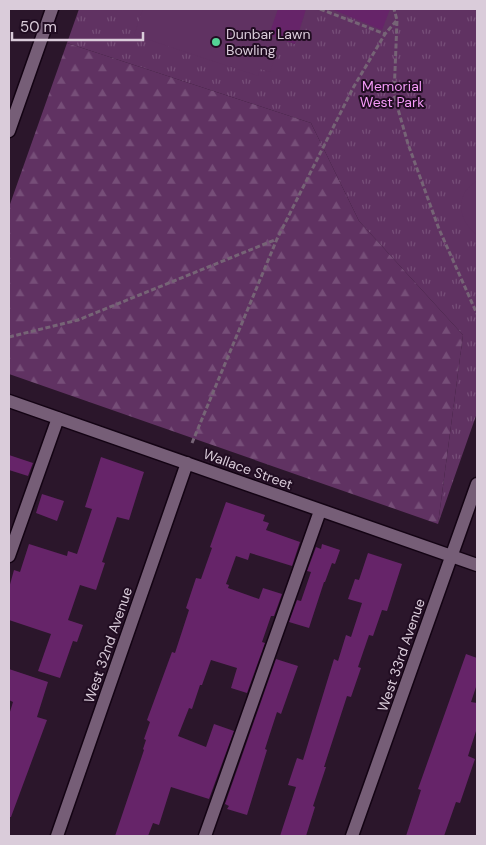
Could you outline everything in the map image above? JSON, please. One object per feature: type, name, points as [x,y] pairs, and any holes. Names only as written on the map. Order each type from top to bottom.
[{"type":"street","points":[[9,131],[52,9]]},
{"type":"street","name":"Wallace Street","points":[[9,401],[477,565]]},
{"type":"street","points":[[9,556],[58,418]]},
{"type":"street","name":"West 32nd Avenue","points":[[57,836],[188,463]]},
{"type":"street","name":"West 33rd Avenue","points":[[352,836],[477,484]]},
{"type":"street","points":[[205,836],[320,511]]},
{"type":"path","points":[[320,9],[385,34]]},
{"type":"path","points":[[394,9],[397,20],[394,95],[408,144],[439,229],[477,314]]},
{"type":"path","points":[[192,443],[277,239],[353,88],[385,34],[397,20]]},
{"type":"path","points":[[9,337],[78,320],[277,239]]},
{"type":"green space","name":"Memorial West Park","points":[[79,9],[477,9],[477,413],[438,524],[463,335],[359,221],[311,123],[67,43]]},
{"type":"green space","name":"Dunbar Lawn Bowling","points":[[143,9],[281,9],[304,16],[295,44],[281,39],[270,72],[260,69],[258,76],[134,35]]},
{"type":"green space","points":[[67,43],[311,123],[359,221],[463,335],[438,524],[9,374],[9,207]]},
{"type":"green space","points":[[477,181],[477,235],[466,222],[461,208],[465,193]]},
{"type":"building","points":[[278,9],[306,9],[295,44],[269,35]]},
{"type":"building","points":[[331,9],[390,9],[382,30]]},
{"type":"building","points":[[9,455],[33,463],[28,476],[9,470]]},
{"type":"building","points":[[101,457],[144,472],[129,520],[117,517],[102,562],[105,563],[96,590],[80,585],[68,620],[83,625],[77,642],[73,641],[60,678],[38,671],[51,634],[9,620],[9,588],[14,570],[20,572],[29,544],[67,556],[68,551],[77,554],[92,509],[85,507]]},
{"type":"building","points":[[42,494],[64,501],[57,521],[36,513]]},
{"type":"building","points":[[226,502],[265,515],[263,521],[269,523],[266,530],[300,542],[292,566],[250,553],[248,560],[236,556],[226,584],[229,585],[228,588],[259,599],[263,588],[282,594],[274,616],[271,616],[262,642],[265,643],[247,693],[231,688],[237,668],[211,660],[192,709],[189,708],[178,736],[206,747],[214,724],[234,731],[209,799],[171,787],[159,825],[153,823],[148,836],[115,836],[144,750],[146,740],[144,739],[150,722],[147,720],[172,652],[175,653],[189,610],[186,608],[196,578],[201,579]]},
{"type":"building","points":[[322,544],[340,550],[335,564],[332,563],[324,582],[309,628],[289,622],[297,600],[301,601],[311,572],[307,571],[316,547],[321,549]]},
{"type":"building","points":[[368,553],[402,564],[387,611],[382,610],[373,636],[369,635],[358,667],[361,668],[351,697],[347,696],[324,767],[326,767],[313,806],[315,807],[306,836],[280,836],[296,787],[288,785],[297,758],[303,760],[334,659],[338,661],[346,635],[351,637],[362,603],[348,599],[355,579],[359,580]]},
{"type":"building","points":[[466,654],[477,658],[477,684],[471,702],[477,703],[477,728],[468,756],[475,759],[460,803],[456,802],[444,836],[406,836],[421,790],[418,789]]},
{"type":"building","points":[[276,659],[298,666],[281,714],[277,712],[247,815],[227,809],[229,806],[225,804]]},
{"type":"building","points":[[9,669],[48,682],[37,717],[47,720],[11,817],[9,817],[9,715],[13,702],[9,700]]},
{"type":"place","name":"Dunbar Lawn Bowling","points":[[216,42]]}]
